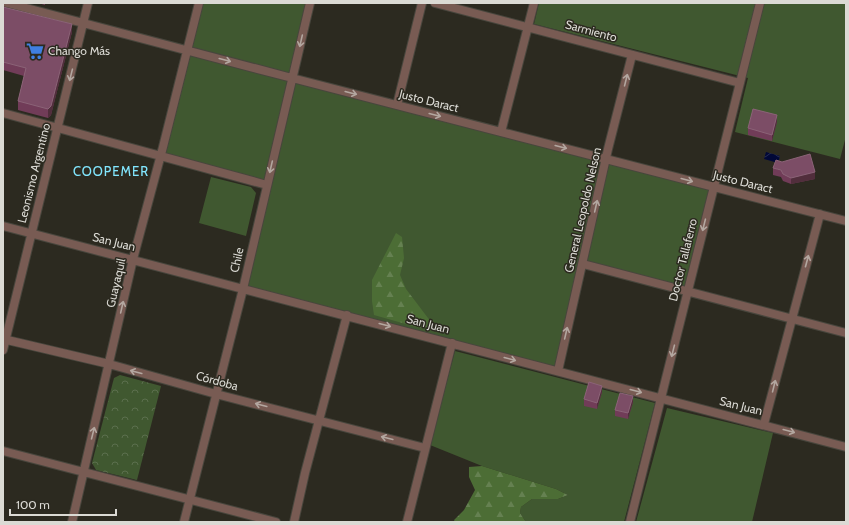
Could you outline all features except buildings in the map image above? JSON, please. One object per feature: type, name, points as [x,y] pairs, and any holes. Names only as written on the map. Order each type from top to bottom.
[{"type":"street","name":"Justo Daract","points":[[7,3],[292,78],[846,220]]},
{"type":"street","name":"Leonismo Argentino","points":[[3,350],[4,339],[32,234],[88,3]]},
{"type":"street","name":"Guayaquil","points":[[72,522],[133,259],[161,156],[199,3]]},
{"type":"street","name":"Chile","points":[[184,522],[243,289],[310,3]]},
{"type":"street","points":[[397,105],[422,3]]},
{"type":"street","name":"Sarmiento","points":[[435,3],[740,83]]},
{"type":"street","points":[[501,132],[534,3]]},
{"type":"street","name":"Doctor Tallaferro","points":[[630,522],[760,3]]},
{"type":"street","name":"General Leopoldo Nelson","points":[[558,371],[632,55]]},
{"type":"street","points":[[3,113],[267,185]]},
{"type":"street","points":[[764,424],[820,214]]},
{"type":"street","name":"San Juan","points":[[3,226],[846,446]]},
{"type":"street","points":[[583,264],[846,333]]},
{"type":"street","points":[[294,522],[347,315]]},
{"type":"street","name":"Córdoba","points":[[4,339],[109,364],[216,394],[425,448]]},
{"type":"street","points":[[407,522],[452,343]]},
{"type":"street","points":[[3,451],[276,522]]},
{"type":"green space","points":[[199,3],[310,3],[292,78],[714,187],[688,291],[583,264],[558,371],[243,289],[267,186],[161,156]]},
{"type":"green space","points":[[539,3],[846,3],[846,136],[840,159],[735,132],[748,78],[534,24]]},
{"type":"green space","points":[[211,177],[251,187],[256,193],[246,236],[199,223]]},
{"type":"green space","points":[[396,233],[402,237],[404,258],[400,275],[406,289],[434,326],[420,328],[374,315],[372,280]]},
{"type":"green space","points":[[455,351],[655,403],[624,522],[526,522],[520,513],[521,507],[532,499],[558,499],[568,495],[556,489],[482,466],[430,445]]},
{"type":"green space","points":[[120,375],[161,386],[137,480],[96,470],[92,463],[114,378]]},
{"type":"green space","points":[[667,408],[773,433],[752,522],[636,522]]},
{"type":"green space","points":[[482,466],[556,489],[568,495],[558,499],[532,499],[521,507],[520,513],[526,522],[455,522],[454,520],[464,510],[475,490],[469,477],[469,467]]},
{"type":"water","points":[[766,152],[780,156],[778,163],[764,159]]},
{"type":"place","name":"Chango Más","points":[[35,51]]},
{"type":"district","name":"COOPEMER","points":[[111,171]]}]
